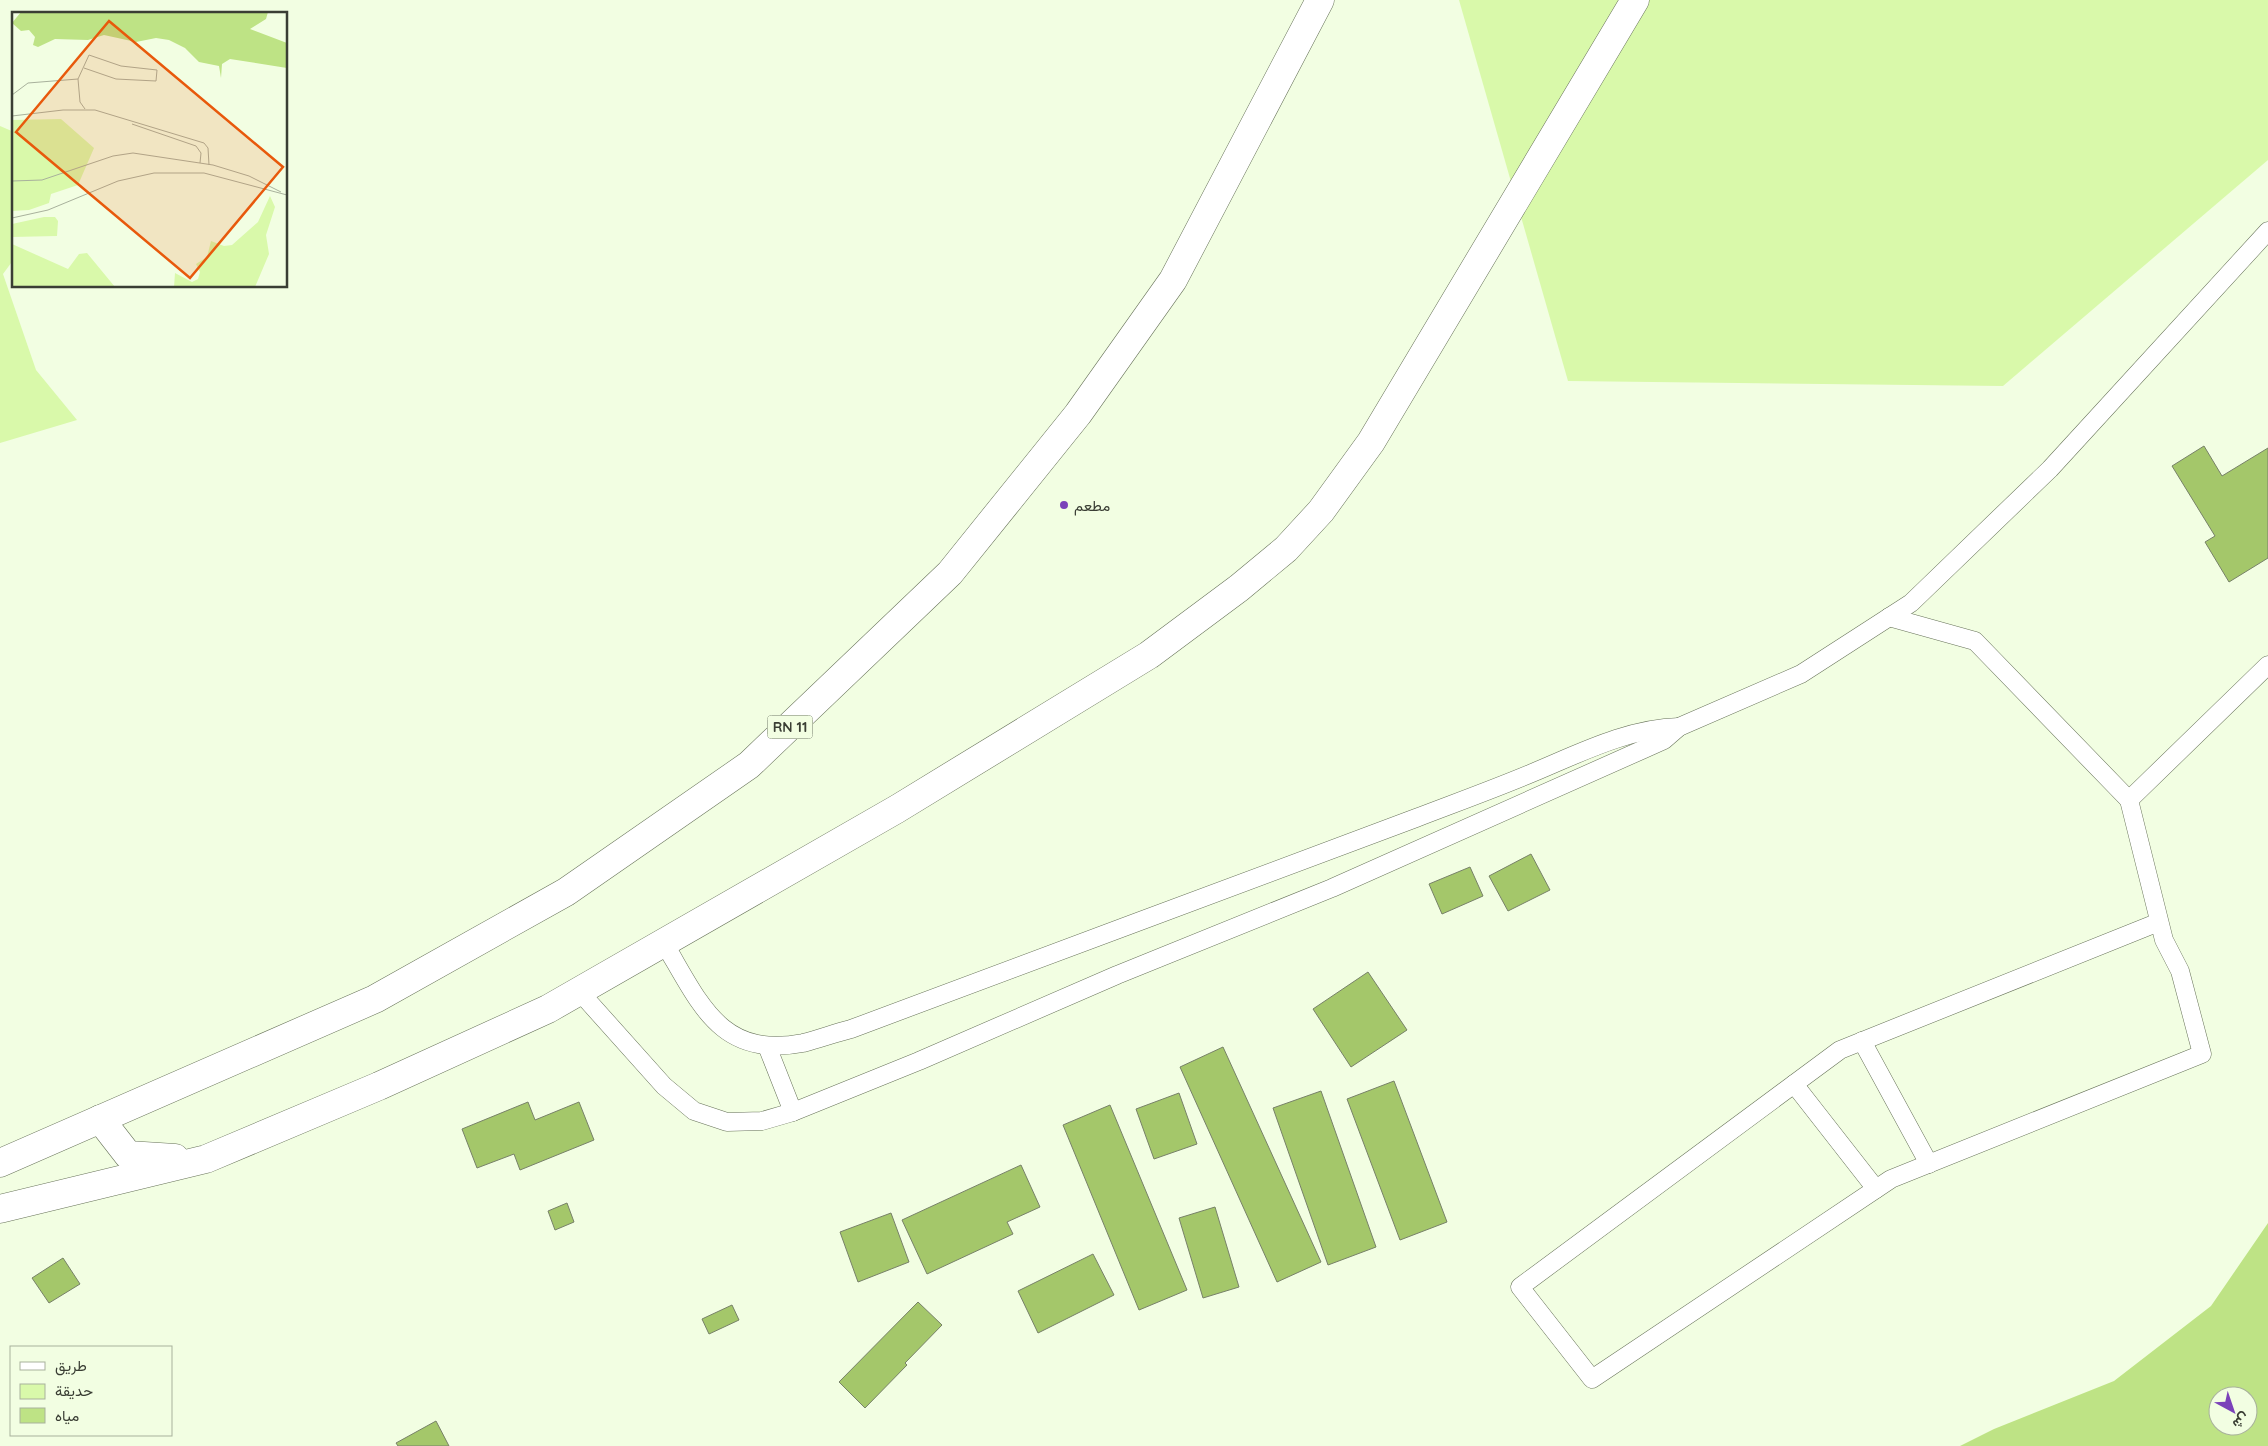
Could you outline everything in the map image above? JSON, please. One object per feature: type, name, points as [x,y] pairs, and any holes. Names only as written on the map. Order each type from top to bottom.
[{"type":"street","name":"RN 11","points":[[0,1163],[375,999],[566,892],[750,765],[950,573],[1078,414],[1173,280],[1320,0]]},
{"type":"street","points":[[0,1209],[206,1159],[379,1086],[548,1009],[897,809],[1149,655],[1239,588],[1286,549],[1321,511],[1371,442],[1635,0]]},
{"type":"street","points":[[100,1119],[128,1155],[206,1159]]},
{"type":"lane","points":[[579,991],[664,1086],[694,1111],[727,1122],[745,1123],[762,1121],[793,1112],[919,1061],[1116,976],[1332,888],[1644,749],[1664,740],[1679,727],[1801,674],[1910,604],[2050,469],[2268,231]]},
{"type":"lane","points":[[1889,617],[1976,641],[2129,800],[2164,940],[2180,970],[2202,1054],[1891,1179],[1592,1379],[1520,1287],[1840,1050],[2159,922]]},
{"type":"lane","points":[[2129,800],[2268,665]]},
{"type":"lane","points":[[664,943],[700,1004],[722,1029],[743,1040],[767,1046],[802,1043],[851,1029],[1372,835],[1638,732],[1660,727],[1679,727]]},
{"type":"lane","points":[[1862,1041],[1929,1164]]},
{"type":"lane","points":[[767,1046],[793,1112]]},
{"type":"lane","points":[[1794,1084],[1876,1189]]},
{"type":"green space","points":[[1459,0],[2268,0],[2268,160],[2003,386],[1568,381]]},
{"type":"green space","points":[[0,126],[12,131],[12,262],[3,274],[36,370],[77,420],[0,443]]},
{"type":"water","points":[[2268,1223],[2268,1446],[1960,1446],[1994,1429],[2114,1381],[2211,1306]]},
{"type":"building","points":[[2204,446],[2222,476],[2268,448],[2268,558],[2229,582],[2205,542],[2215,536],[2172,466]]},
{"type":"building","points":[[1531,854],[1550,890],[1508,911],[1489,876]]},
{"type":"building","points":[[1470,867],[1483,896],[1442,914],[1429,884]]},
{"type":"building","points":[[1368,972],[1407,1030],[1351,1067],[1313,1009]]},
{"type":"building","points":[[1223,1047],[1321,1262],[1277,1282],[1180,1067]]},
{"type":"building","points":[[1394,1081],[1447,1222],[1400,1240],[1347,1099]]},
{"type":"building","points":[[1321,1091],[1376,1247],[1328,1265],[1273,1108]]},
{"type":"building","points":[[1179,1093],[1197,1144],[1154,1159],[1136,1109]]},
{"type":"building","points":[[528,1102],[535,1120],[579,1102],[594,1140],[520,1170],[514,1154],[477,1168],[462,1129]]},
{"type":"building","points":[[1110,1105],[1187,1290],[1139,1310],[1063,1125]]},
{"type":"building","points":[[1021,1165],[1040,1207],[1007,1222],[1013,1234],[927,1274],[902,1220]]},
{"type":"building","points":[[567,1203],[574,1222],[555,1230],[548,1211]]},
{"type":"building","points":[[1215,1207],[1239,1287],[1203,1298],[1179,1218]]},
{"type":"building","points":[[891,1213],[909,1262],[858,1282],[840,1232]]},
{"type":"building","points":[[1093,1254],[1114,1295],[1038,1333],[1018,1291]]},
{"type":"building","points":[[63,1258],[80,1284],[49,1303],[32,1278]]},
{"type":"building","points":[[918,1302],[942,1325],[905,1363],[907,1365],[865,1408],[839,1382]]},
{"type":"building","points":[[732,1305],[739,1320],[709,1334],[702,1319]]},
{"type":"building","points":[[436,1421],[449,1446],[398,1446],[396,1443]]},
{"type":"place","name":"مطعم","points":[[1064,505]]}]
